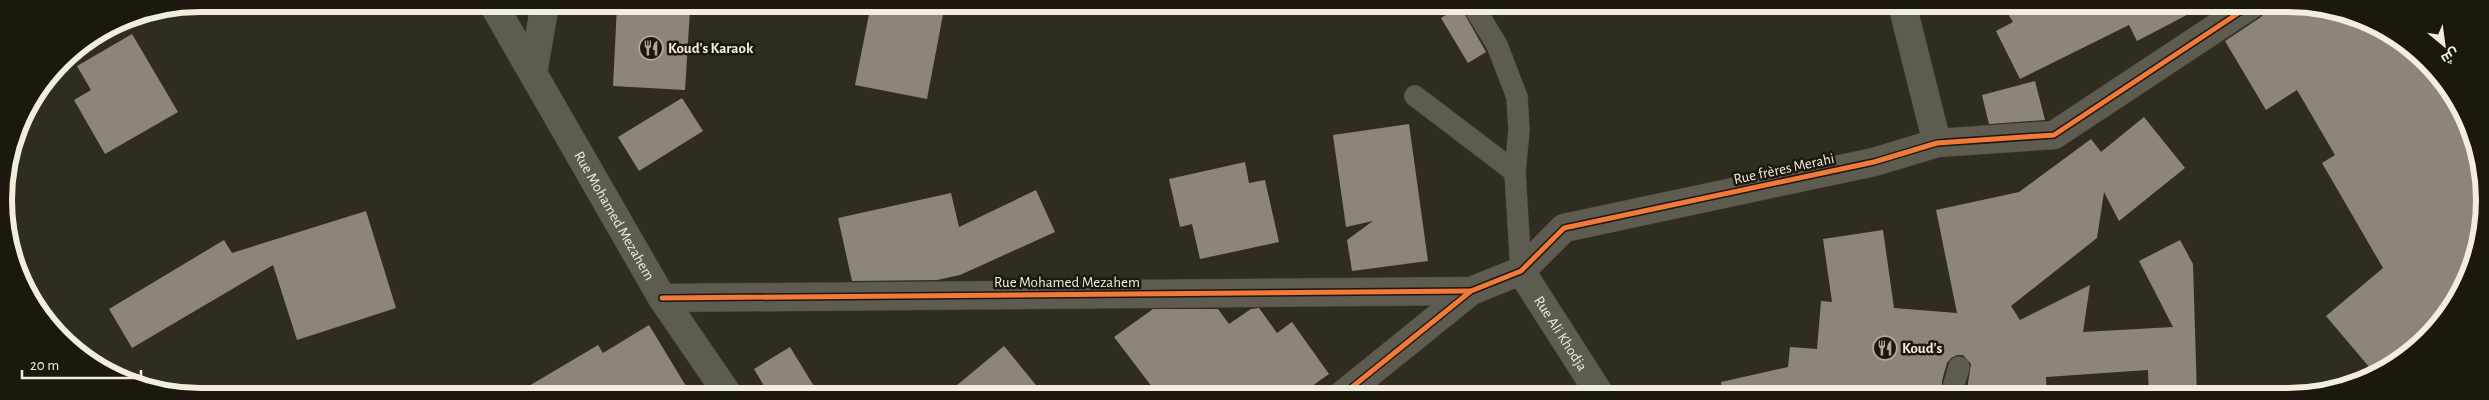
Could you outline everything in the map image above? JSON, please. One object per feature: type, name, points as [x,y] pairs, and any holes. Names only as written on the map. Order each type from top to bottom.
[{"type":"street","name":"Rue Mohamed Mezahem","points":[[498,12],[662,298],[1471,291]]},
{"type":"street","points":[[533,73],[544,12]]},
{"type":"street","points":[[1904,12],[1937,143]]},
{"type":"street","name":"Rue frères Merahi","points":[[1351,388],[1471,291],[1522,271],[1564,228],[1874,162],[1937,143],[2054,135],[2240,12]]},
{"type":"street","name":"Rue Ali Khodja","points":[[1522,271],[1596,388]]},
{"type":"street","points":[[662,298],[724,388]]},
{"type":"lane","points":[[1477,12],[1497,46],[1517,97],[1519,130],[1515,172],[1522,271]]},
{"type":"lane","points":[[1415,96],[1515,172]]},
{"type":"lane","points":[[1954,388],[1959,367]]},
{"type":"building","name":"Koud's Karaok","points":[[617,12],[690,12],[685,90],[613,86]]},
{"type":"building","points":[[869,12],[943,12],[927,99],[855,85]]},
{"type":"building","points":[[1450,12],[1463,12],[1486,52],[1468,63],[1441,18]]},
{"type":"building","points":[[2007,12],[2193,12],[2137,41],[2129,25],[2020,79],[1996,31],[2013,22]]},
{"type":"building","points":[[2265,12],[2313,14],[2349,22],[2393,44],[2405,53],[2410,61],[2413,59],[2419,64],[2419,70],[2425,70],[2445,96],[2462,128],[2473,163],[2476,188],[2475,224],[2467,260],[2451,294],[2430,324],[2403,349],[2371,369],[2326,316],[2383,268],[2322,163],[2335,155],[2297,90],[2266,110],[2225,41],[2261,17]]},
{"type":"building","points":[[132,34],[178,112],[105,154],[74,100],[91,90],[77,66]]},
{"type":"building","points":[[2035,81],[2045,120],[1989,124],[1982,95]]},
{"type":"building","points":[[682,98],[703,131],[639,171],[618,137]]},
{"type":"building","points":[[2144,117],[2185,168],[2119,221],[2104,192],[2097,238],[2011,306],[2020,320],[2090,285],[2083,332],[2173,327],[2139,261],[2180,240],[2193,264],[2197,388],[2149,388],[2148,370],[2046,377],[2047,388],[1967,388],[1971,364],[1963,355],[1957,355],[1947,363],[1942,388],[1721,388],[1721,382],[1788,367],[1790,347],[1817,349],[1821,301],[1832,302],[1823,239],[1883,230],[1894,308],[1957,313],[1936,210],[2019,192],[2091,139],[2101,152]]},
{"type":"building","points":[[1409,124],[1428,261],[1352,271],[1347,240],[1373,221],[1346,227],[1333,135]]},
{"type":"building","points":[[1245,162],[1249,183],[1265,180],[1279,242],[1200,259],[1192,224],[1180,227],[1169,179]]},
{"type":"building","points":[[1036,190],[1055,232],[960,275],[937,280],[852,281],[838,218],[951,193],[959,227]]},
{"type":"building","points":[[366,211],[396,308],[297,340],[273,265],[132,348],[109,309],[224,240],[232,253]]},
{"type":"building","points":[[1259,308],[1277,333],[1292,322],[1329,374],[1309,388],[1153,388],[1114,337],[1153,309],[1218,309],[1229,324],[1251,309]]},
{"type":"building","points":[[649,325],[687,388],[525,388],[598,345],[603,353]]},
{"type":"building","points":[[1004,346],[1038,388],[954,388]]},
{"type":"building","points":[[790,347],[815,388],[765,388],[754,369]]},
{"type":"cycle path","points":[[1351,388],[1471,291],[1521,271],[1564,228],[1874,162],[1937,143],[2054,135],[2240,12]]},
{"type":"cycle path","points":[[662,298],[1471,291]]},
{"type":"place","name":"Koud's Karaok","points":[[651,48]]},
{"type":"place","name":"Koud's","points":[[1885,348]]}]
